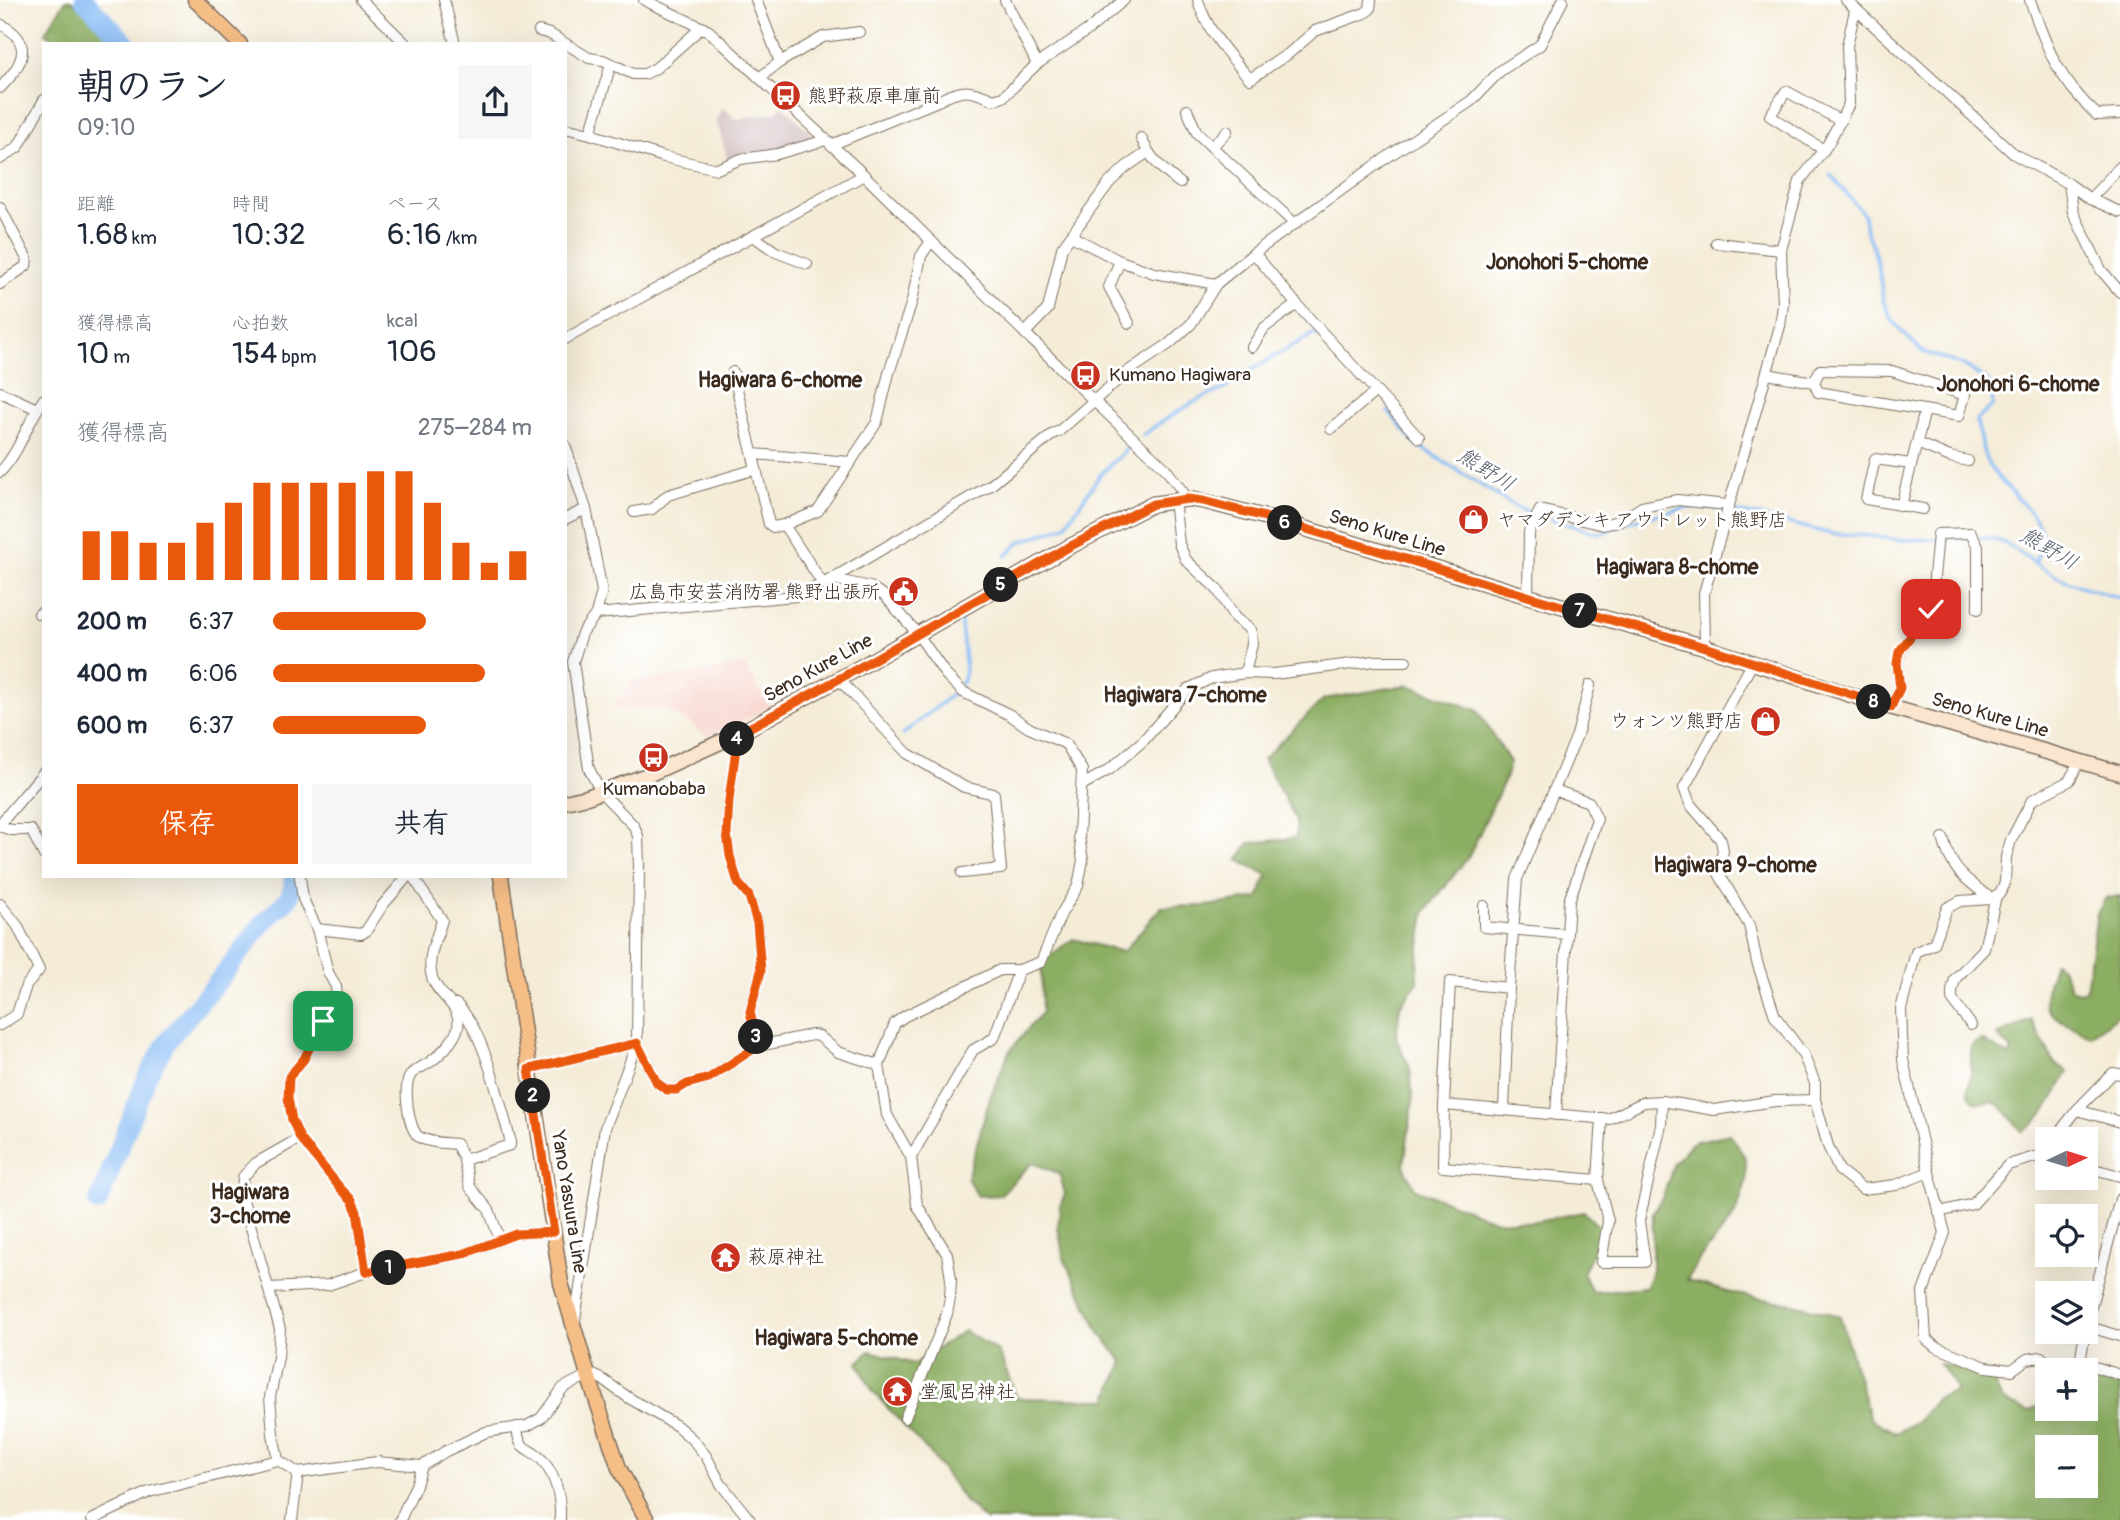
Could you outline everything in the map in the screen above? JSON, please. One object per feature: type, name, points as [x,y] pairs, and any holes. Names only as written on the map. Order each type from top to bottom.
[{"type":"main road","points":[[199,1],[238,42]]},
{"type":"main road","name":"Seno Kure Line","points":[[567,801],[650,775],[738,734],[1067,548],[1153,504],[1181,499],[1203,501],[1280,521],[2120,774]]},
{"type":"main road","name":"Yano Yasuura Line","points":[[501,878],[561,1283],[587,1375],[619,1468],[647,1520]]},
{"type":"street","points":[[361,0],[404,42]]},
{"type":"street","points":[[444,0],[454,42]]},
{"type":"street","points":[[644,0],[709,31],[864,175],[1166,468],[1181,499],[1179,544],[1186,560],[1217,589],[1235,618],[1251,630],[1252,644],[1245,673]]},
{"type":"street","points":[[756,0],[780,61]]},
{"type":"street","points":[[1005,0],[1037,64]]},
{"type":"street","points":[[567,128],[664,157],[717,169],[741,159],[829,142],[955,92],[974,91],[994,100],[1003,97],[1037,64],[1088,30],[1124,0]]},
{"type":"street","points":[[1198,0],[1218,39],[1250,79],[1288,54],[1315,31],[1365,13],[1370,9],[1371,0]]},
{"type":"street","points":[[596,614],[796,596],[828,581],[990,485],[1058,432],[1127,372],[1169,344],[1191,324],[1216,284],[1254,253],[1383,160],[1471,101],[1500,71],[1540,45],[1563,0]]},
{"type":"street","points":[[1846,0],[2014,154],[2069,184],[2090,199],[2120,212]]},
{"type":"street","points":[[2030,0],[2053,62],[2078,98],[2096,115],[2120,114]]},
{"type":"street","points":[[1705,647],[1704,593],[1780,326],[1783,305],[1781,250],[1800,181],[1824,150],[1849,104],[1847,46],[1856,10]]},
{"type":"street","points":[[0,24],[16,34],[23,53],[20,65],[0,88]]},
{"type":"street","points":[[567,44],[589,58],[633,74],[645,74],[656,68],[702,27]]},
{"type":"street","points":[[539,31],[563,42]]},
{"type":"street","points":[[759,78],[780,61],[823,37],[859,32]]},
{"type":"street","points":[[590,134],[611,64]]},
{"type":"street","points":[[1824,150],[1770,117],[1786,91],[1840,121]]},
{"type":"street","points":[[0,159],[18,147],[42,104]]},
{"type":"street","points":[[1187,110],[1197,133],[1295,224]]},
{"type":"street","points":[[1212,147],[1227,131]]},
{"type":"street","points":[[1141,138],[1148,152],[1166,173],[1180,183]]},
{"type":"street","points":[[1025,333],[1048,309],[1052,300],[1062,248],[1109,183],[1148,152]]},
{"type":"street","points":[[2090,199],[2120,167]]},
{"type":"street","points":[[567,338],[864,175]]},
{"type":"street","points":[[2069,184],[2073,212],[2101,270],[2120,292]]},
{"type":"street","points":[[0,207],[27,259],[26,266],[0,284]]},
{"type":"street","points":[[753,236],[776,252],[807,264]]},
{"type":"street","points":[[1071,236],[1120,261],[1154,273],[1216,284]]},
{"type":"street","points":[[733,372],[769,524],[773,527],[784,525],[818,511],[877,422],[912,301],[921,256],[931,241]]},
{"type":"street","points":[[1716,243],[1781,250]]},
{"type":"street","points":[[1254,253],[1375,392],[1419,438]]},
{"type":"street","points":[[1120,261],[1109,287],[1129,323]]},
{"type":"street","points":[[1252,347],[1264,328],[1297,304]]},
{"type":"street","points":[[1820,370],[1892,371],[1965,395],[1959,416],[1818,392],[1814,382],[1820,370]]},
{"type":"street","points":[[1767,374],[1814,382]]},
{"type":"street","points":[[0,392],[37,409]]},
{"type":"street","points":[[1331,429],[1375,392]]},
{"type":"street","points":[[0,472],[9,463],[42,402]]},
{"type":"street","points":[[1901,506],[1925,410]]},
{"type":"street","points":[[1917,443],[1950,457],[1968,461]]},
{"type":"street","points":[[567,451],[586,509],[602,592],[596,614],[582,634],[573,662],[589,769],[601,792],[634,826],[638,836],[639,880],[637,1043],[605,1128],[573,1328]]},
{"type":"street","points":[[753,454],[851,462]]},
{"type":"street","points":[[1911,464],[1875,459],[1866,499],[1923,509]]},
{"type":"street","points":[[634,512],[652,509],[668,495],[756,469]]},
{"type":"street","points":[[1528,596],[1529,532],[1540,510],[1603,525],[1622,520],[1643,507],[1677,500],[1728,505]]},
{"type":"street","points":[[567,518],[586,509]]},
{"type":"street","points":[[784,525],[828,581],[870,587],[885,597],[917,633],[946,675],[963,692],[1010,715],[1029,728],[1066,744],[1082,770],[1079,837],[1083,860],[1078,886],[1061,914],[1041,962],[1019,970],[1000,970],[905,1016],[895,1023],[879,1065],[887,1115],[911,1157],[917,1205],[947,1254],[951,1288],[947,1314],[905,1418]]},
{"type":"street","points":[[1891,707],[1900,688],[1897,663],[1899,652],[1931,609],[1938,534],[1971,533],[1978,547],[1978,609]]},
{"type":"street","points":[[1082,785],[1110,770],[1144,740],[1188,689],[1212,678],[1245,673],[1274,674],[1375,661],[1406,661]]},
{"type":"street","points":[[1753,662],[1684,788],[1690,804],[1721,840],[1723,851],[1718,872],[1749,925],[1756,962],[1774,1016],[1803,1054],[1815,1083],[1815,1100],[1828,1146],[1839,1170],[1863,1189],[1896,1185],[1929,1172]]},
{"type":"street","points":[[839,678],[906,753],[964,787],[994,794],[1002,869],[962,873]]},
{"type":"street","points":[[1504,1110],[1508,988],[1517,879],[1577,735],[1590,685]]},
{"type":"street","points":[[738,734],[727,834],[738,883],[749,896],[757,923],[761,971],[750,1012],[758,1046]]},
{"type":"street","points":[[2042,1358],[2027,1359],[2012,1370],[1986,1367],[1936,1347],[1926,1339],[1923,1292],[1945,1233],[1903,1060],[1900,1009],[1916,951],[1934,944],[1947,908],[1960,901],[1994,898],[2000,893],[2005,883],[2006,857],[2011,840],[2032,800],[2069,781],[2080,761]]},
{"type":"street","points":[[42,774],[0,825],[11,830],[31,830],[42,851]]},
{"type":"street","points":[[1554,790],[1589,802],[1597,819],[1569,901],[1556,1115]]},
{"type":"street","points":[[1943,838],[1948,858],[1962,876],[1994,898]]},
{"type":"street","points":[[300,878],[303,899],[317,929],[337,996],[304,1059],[289,1077],[288,1098],[292,1120],[300,1138],[352,1200],[357,1212],[366,1272]]},
{"type":"street","points":[[317,929],[361,934],[406,878]]},
{"type":"street","points":[[414,878],[442,919],[430,957],[431,975],[436,989],[452,1004],[457,1013],[458,1027],[440,1053],[411,1073],[407,1082],[408,1109],[413,1128],[419,1137],[456,1144],[464,1160],[470,1187],[489,1210],[500,1240]]},
{"type":"street","points":[[1971,1025],[1952,999],[1952,991],[1955,979],[1984,949],[1994,898]]},
{"type":"street","points":[[0,904],[18,925],[39,970],[26,986],[17,1014],[0,1025]]},
{"type":"street","points":[[1484,906],[1484,928],[1566,934]]},
{"type":"street","points":[[911,1157],[973,1050],[994,1038],[1019,970]]},
{"type":"street","points":[[1508,988],[1450,982],[1443,1167],[1598,1180]]},
{"type":"street","points":[[452,1004],[461,1009],[474,1030],[510,1139],[510,1145],[464,1160]]},
{"type":"street","points":[[637,1043],[657,1083],[667,1090],[677,1090],[687,1084],[709,1078],[758,1046],[812,1035],[819,1036],[838,1052],[879,1065]]},
{"type":"street","points":[[529,1069],[637,1043]]},
{"type":"street","points":[[2064,1127],[2113,1073],[2120,1074]]},
{"type":"street","points":[[1444,1105],[1609,1119],[1644,1102],[1662,1101],[1714,1110],[1775,1101],[1815,1100]]},
{"type":"street","points":[[1602,1118],[1598,1180],[1608,1221],[1601,1262],[1645,1262],[1639,1221],[1661,1125],[1662,1101]]},
{"type":"street","points":[[2077,1110],[2120,1122]]},
{"type":"street","points":[[300,1138],[256,1163],[243,1177],[242,1196],[280,1329],[270,1397],[278,1460],[298,1473],[373,1463],[422,1466],[457,1445],[486,1432],[527,1426],[541,1419],[563,1388],[587,1375],[603,1379],[677,1426],[694,1440],[722,1484],[750,1520]]},
{"type":"street","points":[[1939,1213],[1973,1204],[2008,1165],[2035,1156]]},
{"type":"street","points":[[2098,1170],[2120,1176]]},
{"type":"street","points":[[2098,1287],[2116,1231],[2120,1199]]},
{"type":"street","points":[[269,1288],[328,1285],[366,1272],[463,1254],[516,1234],[554,1232]]},
{"type":"street","points":[[2098,1329],[2120,1336]]},
{"type":"street","points":[[2098,1368],[2120,1375]]},
{"type":"street","points":[[517,1427],[518,1441],[541,1459],[556,1482],[561,1505],[560,1520]]},
{"type":"street","points":[[92,1520],[149,1492],[278,1460]]},
{"type":"street","points":[[400,1520],[422,1466]]},
{"type":"street","points":[[292,1520],[298,1473]]},
{"type":"shaded area","points":[[782,105],[812,134],[810,141],[775,151],[745,154],[728,162],[716,119],[723,108],[736,119],[776,112]]},
{"type":"shaded area","points":[[745,665],[771,707],[708,736],[691,723],[661,708],[612,708],[631,680],[643,681]]},
{"type":"green space","points":[[66,0],[71,0],[117,42],[58,42],[45,33]]},
{"type":"green space","points":[[1408,685],[1477,710],[1510,762],[1505,779],[1469,856],[1425,912],[1418,960],[1418,982],[1400,1006],[1396,1038],[1410,1068],[1413,1100],[1404,1165],[1415,1189],[1494,1220],[1531,1222],[1584,1212],[1603,1231],[1583,1273],[1592,1292],[1646,1287],[1652,1271],[1653,1212],[1663,1197],[1674,1163],[1693,1142],[1730,1134],[1746,1159],[1746,1181],[1736,1214],[1700,1258],[1687,1280],[1735,1294],[1794,1304],[1840,1316],[1870,1419],[1896,1433],[1920,1419],[1937,1398],[1957,1391],[1939,1364],[1990,1374],[2002,1400],[2028,1412],[2035,1408],[2035,1421],[2098,1421],[2098,1376],[2107,1375],[2120,1387],[2120,1520],[985,1520],[964,1500],[933,1457],[873,1392],[858,1363],[870,1351],[914,1364],[964,1331],[998,1351],[1017,1398],[1107,1400],[1123,1362],[1100,1333],[1064,1258],[1058,1227],[1060,1206],[1065,1194],[1059,1173],[1032,1163],[1000,1195],[978,1196],[967,1178],[990,1098],[1009,1052],[1042,1012],[1041,962],[1073,939],[1123,952],[1161,907],[1207,906],[1258,898],[1268,875],[1238,860],[1249,843],[1296,838],[1296,820],[1263,759],[1324,699]]},
{"type":"green space","points":[[2120,896],[2120,1013],[2091,1036],[2050,1012],[2046,1006],[2046,991],[2055,962],[2061,967],[2071,989],[2078,992],[2086,990],[2097,914],[2105,899]]},
{"type":"green space","points":[[2031,1020],[2055,1064],[2068,1072],[2042,1114],[2022,1131],[2000,1105],[1993,1102],[1977,1103],[1971,1098],[1968,1091],[1971,1047],[1982,1040],[2009,1056],[2012,1051],[1997,1035]]},
{"type":"waterway","points":[[84,0],[125,42]]},
{"type":"waterway","points":[[1831,175],[1864,215],[1866,232],[1879,270],[1883,300],[1891,318],[1923,352],[1966,366],[1990,384],[1993,405],[1977,420],[1981,444],[1990,467],[2038,524],[2041,540],[2035,564]]},
{"type":"waterway","name":"熊野川","points":[[1143,435],[1164,420],[1198,400],[1226,388],[1315,333],[1322,338]]},
{"type":"waterway","name":"熊野川","points":[[1388,411],[1417,445],[1519,509],[1600,534],[1628,522],[1686,508],[1714,508],[1832,534],[1899,540],[1988,538],[2004,543],[2041,568],[2066,580],[2120,598]]},
{"type":"waterway","name":"熊野川","points":[[1006,556],[1020,542],[1065,526],[1100,475],[1133,443]]},
{"type":"waterway","name":"熊野川","points":[[961,621],[965,670],[961,684]]},
{"type":"waterway","name":"熊野川","points":[[902,735],[955,692]]},
{"type":"waterway","points":[[98,1203],[147,1077],[167,1041],[263,923],[289,898],[293,878]]},
{"type":"place","name":"熊野萩原車庫前","points":[[785,96]]},
{"type":"place","name":"Kumano Hagiwara","points":[[1086,375]]},
{"type":"place","name":"ヤマダデンキ アウトレット熊野店","points":[[1474,520]]},
{"type":"place","name":"広島市安芸消防署 熊野出張所","points":[[903,592]]},
{"type":"place","name":"ウォンツ熊野店","points":[[1766,721]]},
{"type":"place","name":"Kumanobaba","points":[[654,758]]},
{"type":"place","name":"萩原神社","points":[[725,1257]]},
{"type":"place","name":"堂風呂神社","points":[[897,1392]]},
{"type":"district","name":"Jonohori 5-chome","points":[[1567,262]]},
{"type":"district","name":"Hagiwara 6-chome","points":[[780,380]]},
{"type":"district","name":"Jonohori 6-chome","points":[[2018,384]]},
{"type":"district","name":"Hagiwara 8-chome","points":[[1677,567]]},
{"type":"district","name":"Hagiwara 7-chome","points":[[1185,695]]},
{"type":"district","name":"Hagiwara 9-chome","points":[[1735,865]]},
{"type":"district","name":"Hagiwara 3-chome","points":[[250,1204]]},
{"type":"district","name":"Hagiwara 5-chome","points":[[836,1338]]},
{"type":"route","points":[[323,1021],[304,1059],[289,1077],[288,1098],[292,1120],[300,1138],[352,1200],[357,1212],[366,1272],[463,1254],[516,1234],[554,1232],[529,1069],[637,1043],[657,1083],[667,1090],[677,1090],[687,1084],[709,1078],[758,1046],[750,1012],[761,971],[757,923],[749,896],[738,883],[727,834],[738,734],[1067,548],[1153,504],[1188,499],[1203,501],[1280,521],[1705,647],[1891,707],[1900,688],[1897,663],[1899,652],[1931,609]]}]
